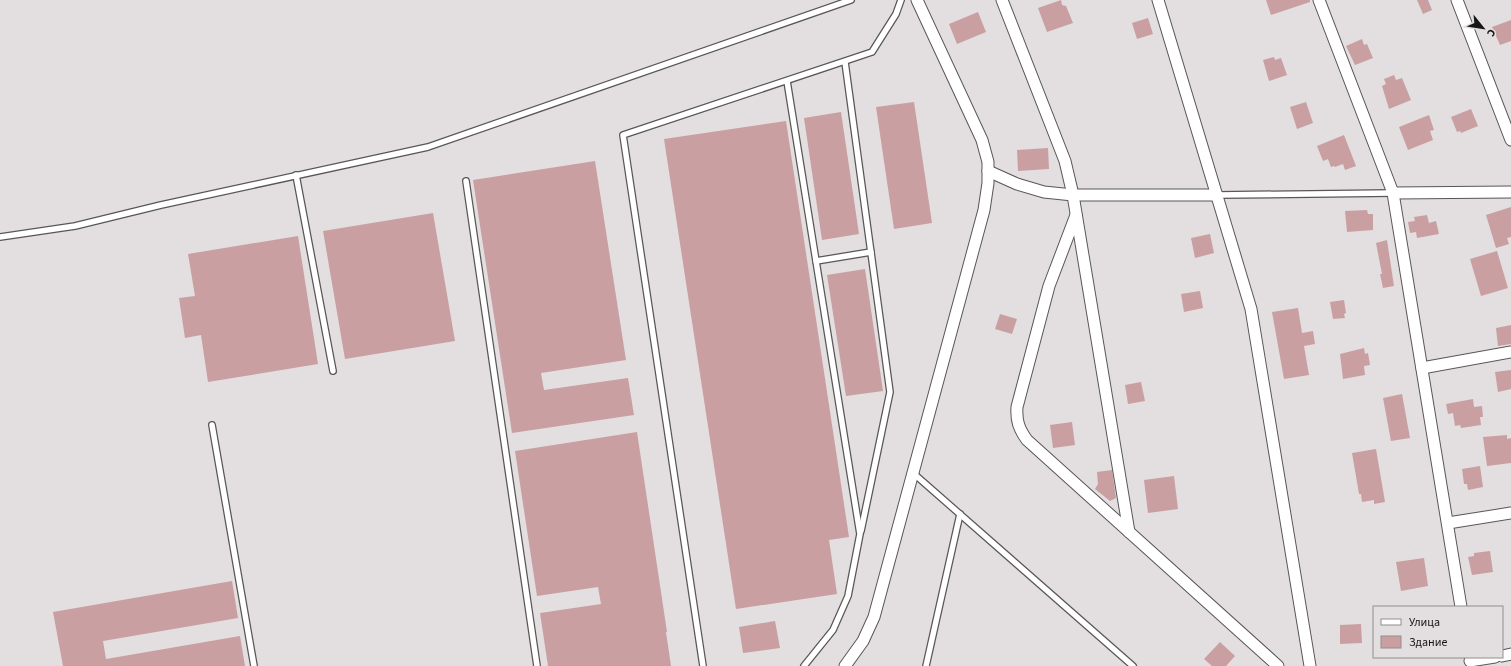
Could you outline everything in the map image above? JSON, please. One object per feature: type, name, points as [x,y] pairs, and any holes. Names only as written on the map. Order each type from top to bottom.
[{"type":"street","points":[[845,666],[863,641],[874,617],[984,210],[988,183],[988,162],[982,140],[917,0]]},
{"type":"street","points":[[1002,0],[1065,161],[1073,195],[1129,532]]},
{"type":"street","points":[[1158,0],[1251,309],[1310,666]]},
{"type":"street","points":[[1319,0],[1393,193],[1461,606]]},
{"type":"street","points":[[1457,0],[1511,140]]},
{"type":"street","points":[[988,171],[1017,184],[1044,192],[1073,195],[1216,195]]},
{"type":"street","points":[[1393,193],[1511,192]]},
{"type":"street","points":[[1076,215],[1050,286],[1017,407],[1016,419],[1020,430],[1027,440],[1278,666]]},
{"type":"street","points":[[1422,368],[1511,352]]},
{"type":"street","points":[[1448,523],[1511,513]]},
{"type":"street","points":[[1470,661],[1489,658]]},
{"type":"lane","points":[[0,237],[75,226],[161,205],[428,147],[851,0]]},
{"type":"lane","points":[[703,666],[623,135],[872,52],[896,14],[901,0]]},
{"type":"lane","points":[[804,666],[833,630],[848,596],[890,392],[845,62]]},
{"type":"lane","points":[[788,80],[860,534]]},
{"type":"lane","points":[[296,176],[333,371]]},
{"type":"lane","points":[[466,181],[537,666]]},
{"type":"lane","points":[[1216,195],[1393,193]]},
{"type":"lane","points":[[816,261],[871,252]]},
{"type":"lane","points":[[212,425],[254,666]]},
{"type":"lane","points":[[913,472],[1133,666]]},
{"type":"lane","points":[[926,666],[960,514]]},
{"type":"building","points":[[1061,0],[1062,5],[1066,6],[1073,23],[1047,32],[1038,8]]},
{"type":"building","points":[[1266,0],[1310,0],[1310,2],[1271,15]]},
{"type":"building","points":[[1417,0],[1428,0],[1432,10],[1423,14]]},
{"type":"building","points":[[978,12],[986,32],[957,44],[949,24]]},
{"type":"building","points":[[1148,18],[1153,34],[1137,39],[1132,23]]},
{"type":"building","points":[[1511,20],[1511,41],[1500,45],[1492,27]]},
{"type":"building","points":[[1362,39],[1364,45],[1367,44],[1373,58],[1355,65],[1346,46]]},
{"type":"building","points":[[1274,57],[1275,60],[1281,58],[1287,75],[1269,81],[1263,60]]},
{"type":"building","points":[[1394,75],[1396,80],[1402,78],[1411,100],[1389,109],[1382,86],[1386,84],[1384,79]]},
{"type":"building","points":[[914,102],[932,223],[894,229],[876,107]]},
{"type":"building","points":[[1306,102],[1313,123],[1297,129],[1290,107]]},
{"type":"building","points":[[1471,109],[1478,126],[1461,133],[1460,131],[1457,132],[1451,117]]},
{"type":"building","points":[[841,112],[859,234],[822,240],[804,118]]},
{"type":"building","points":[[1429,115],[1434,130],[1430,131],[1433,140],[1408,150],[1399,127]]},
{"type":"building","points":[[786,121],[849,537],[829,540],[837,594],[736,609],[664,139]]},
{"type":"building","points":[[1344,135],[1356,166],[1345,170],[1343,164],[1331,167],[1328,159],[1323,161],[1317,146]]},
{"type":"building","points":[[1048,148],[1049,169],[1018,171],[1017,150]]},
{"type":"building","points":[[595,161],[626,360],[541,373],[544,390],[628,378],[634,415],[512,433],[473,180]]},
{"type":"building","points":[[1511,207],[1511,237],[1507,238],[1509,244],[1496,248],[1486,215]]},
{"type":"building","points":[[1367,210],[1368,214],[1373,214],[1373,230],[1347,232],[1345,211]]},
{"type":"building","points":[[433,213],[455,341],[345,359],[323,231]]},
{"type":"building","points":[[1427,215],[1429,223],[1436,221],[1439,234],[1417,238],[1416,232],[1410,233],[1408,222],[1415,221],[1414,217]]},
{"type":"building","points":[[1210,234],[1214,253],[1195,258],[1191,238]]},
{"type":"building","points":[[298,236],[318,364],[208,382],[201,335],[185,338],[179,298],[195,296],[188,254]]},
{"type":"building","points":[[1387,240],[1394,286],[1383,288],[1376,243]]},
{"type":"building","points":[[1497,251],[1508,288],[1481,296],[1470,259]]},
{"type":"building","points":[[865,269],[883,391],[846,396],[827,275]]},
{"type":"building","points":[[1200,291],[1203,308],[1184,312],[1181,294]]},
{"type":"building","points":[[1344,300],[1346,313],[1344,314],[1345,318],[1333,319],[1330,302]]},
{"type":"building","points":[[1298,308],[1302,333],[1313,331],[1315,344],[1304,346],[1309,375],[1284,379],[1272,312]]},
{"type":"building","points":[[1000,314],[1017,319],[1012,334],[995,329]]},
{"type":"building","points":[[1511,325],[1511,344],[1498,346],[1496,328]]},
{"type":"building","points":[[1364,348],[1365,354],[1368,353],[1370,365],[1364,366],[1365,375],[1343,379],[1340,354]]},
{"type":"building","points":[[1511,370],[1511,389],[1498,392],[1495,372]]},
{"type":"building","points":[[1141,382],[1145,401],[1128,404],[1125,385]]},
{"type":"building","points":[[1402,394],[1410,438],[1391,441],[1383,398]]},
{"type":"building","points":[[1473,399],[1474,407],[1482,406],[1483,417],[1480,417],[1481,425],[1461,428],[1460,425],[1455,426],[1453,413],[1448,414],[1446,404]]},
{"type":"building","points":[[1072,422],[1075,445],[1053,448],[1050,425]]},
{"type":"building","points":[[637,432],[671,666],[548,666],[540,613],[601,604],[598,587],[537,596],[515,451]]},
{"type":"building","points":[[1507,435],[1507,439],[1511,438],[1511,463],[1487,466],[1483,437]]},
{"type":"building","points":[[1376,449],[1385,502],[1374,504],[1374,500],[1362,502],[1361,494],[1359,494],[1352,453]]},
{"type":"building","points":[[1480,466],[1483,487],[1468,490],[1467,484],[1464,484],[1462,469]]},
{"type":"building","points":[[1112,470],[1116,498],[1110,501],[1095,489],[1098,484],[1097,472]]},
{"type":"building","points":[[1174,476],[1178,509],[1148,513],[1144,480]]},
{"type":"building","points":[[1490,551],[1493,572],[1472,575],[1468,557],[1474,556],[1474,553]]},
{"type":"building","points":[[1424,558],[1428,586],[1401,591],[1396,562]]},
{"type":"building","points":[[232,581],[238,618],[103,641],[106,659],[240,636],[245,666],[63,666],[53,612]]},
{"type":"building","points":[[775,621],[780,648],[743,653],[739,627]]},
{"type":"building","points":[[1361,624],[1362,643],[1340,644],[1340,625]]},
{"type":"building","points":[[1220,642],[1235,656],[1226,666],[1212,666],[1204,659]]}]
